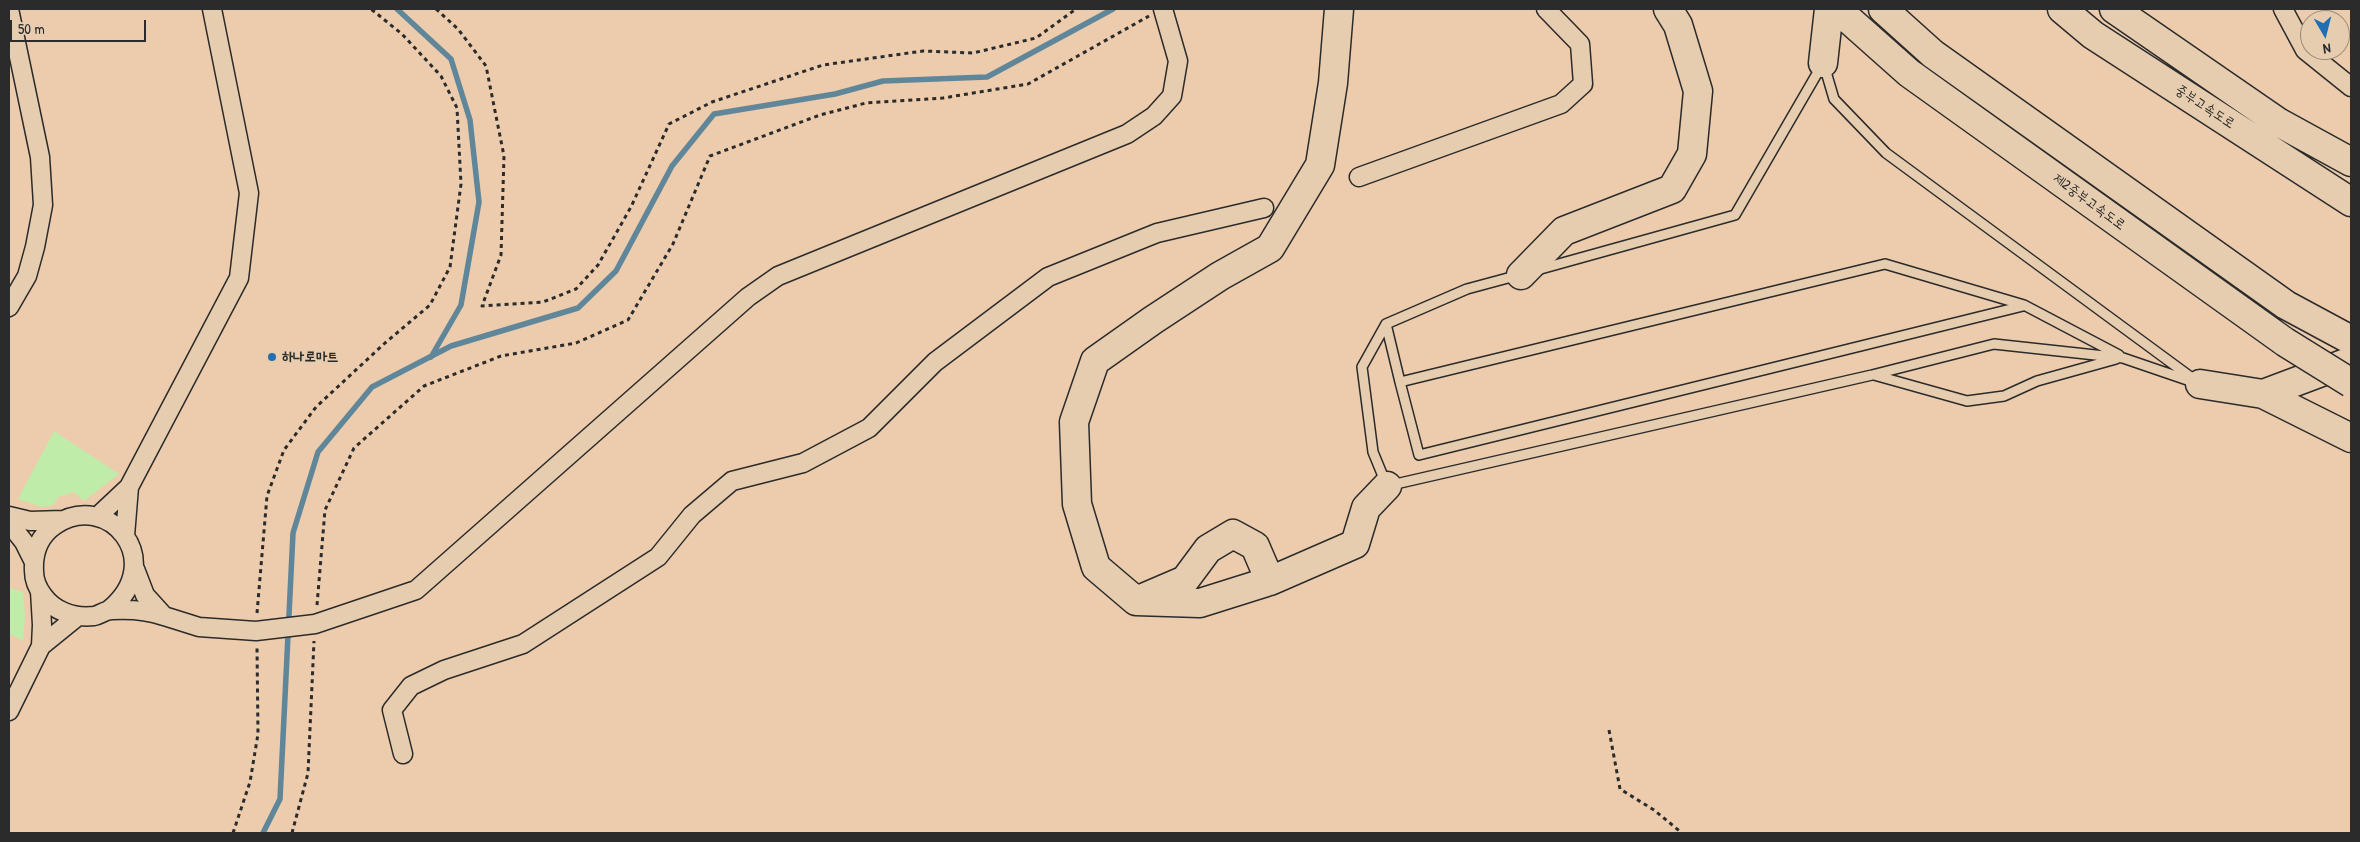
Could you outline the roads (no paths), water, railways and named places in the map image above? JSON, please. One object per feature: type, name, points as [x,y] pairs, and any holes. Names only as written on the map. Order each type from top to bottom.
[{"type":"highway","points":[[1339,9],[1333,83],[1320,165],[1270,248],[1183,300],[1095,362],[1074,422],[1077,504],[1096,567],[1136,601],[1200,603],[1270,581],[1356,544],[1366,508],[1387,486]]},
{"type":"highway","points":[[1521,274],[1564,231],[1672,189],[1692,154],[1698,91],[1678,25],[1668,9]]},
{"type":"highway","points":[[1823,63],[1830,9]]},
{"type":"highway","name":"제2중부고속도로","points":[[1837,9],[1909,73],[2285,342],[2351,383]]},
{"type":"highway","points":[[1883,9],[1932,54],[2286,305],[2351,340]]},
{"type":"highway","name":"중부고속도로","points":[[2062,9],[2093,34],[2351,202]]},
{"type":"highway","name":"중부고속도로","points":[[2114,9],[2278,122],[2351,162]]},
{"type":"highway","points":[[2263,394],[2351,361]]},
{"type":"highway","points":[[2200,384],[2263,394],[2351,438]]},
{"type":"highway","points":[[1136,601],[1185,580],[1208,549],[1233,534],[1255,546],[1270,581]]},
{"type":"street","points":[[9,9],[40,157],[43,204],[27,276],[9,307]]},
{"type":"street","points":[[97,517],[129,487],[239,278],[249,192],[212,9]]},
{"type":"street","points":[[2283,9],[2305,50],[2351,87]]},
{"type":"street","points":[[109,610],[148,611],[199,626],[256,631],[315,624],[416,590],[748,297],[778,276],[1127,134],[1154,116],[1172,96],[1178,60],[1158,11]]},
{"type":"street","points":[[1359,176],[1561,104],[1583,84],[1580,44],[1554,11]]},
{"type":"street","points":[[403,754],[392,710],[411,686],[444,670],[523,644],[658,557],[692,515],[732,481],[803,463],[869,428],[935,362],[1048,277],[1157,233],[1264,208]]},
{"type":"street","points":[[125,536],[129,487]]},
{"type":"street","points":[[9,516],[30,521],[63,520],[85,515],[97,517],[113,524],[125,536],[133,552],[135,568],[145,595],[164,616]]},
{"type":"street","points":[[63,520],[49,529],[38,543],[34,560],[34,576],[40,591],[50,603],[63,612],[78,616],[94,616],[109,610],[122,599],[131,585],[135,568]]},
{"type":"street","points":[[9,523],[24,542],[34,560]]},
{"type":"street","points":[[9,711],[40,646],[42,624],[40,591]]},
{"type":"street","points":[[40,646],[78,616]]},
{"type":"lane","points":[[1823,63],[1735,215],[1467,289],[1386,324],[1362,368],[1374,452],[1387,486],[1872,375],[1994,344],[2123,358]]},
{"type":"lane","points":[[1823,63],[1834,98],[1886,153],[2200,384]]},
{"type":"lane","points":[[1400,382],[1884,264],[2024,306],[2123,358],[2200,384]]},
{"type":"lane","points":[[1386,324],[1419,455],[2024,306]]},
{"type":"lane","points":[[1872,375],[1967,401],[2004,396],[2036,381],[2123,358]]},
{"type":"waterway","points":[[397,9],[451,59],[470,120],[479,202],[461,305],[431,357]]},
{"type":"waterway","points":[[263,833],[280,799],[293,533],[318,452],[372,387],[451,346],[578,308],[616,271],[672,166],[714,114],[835,94],[883,81],[987,77],[1113,9]]},
{"type":"place","name":"하나로마트","points":[[272,357]]}]
